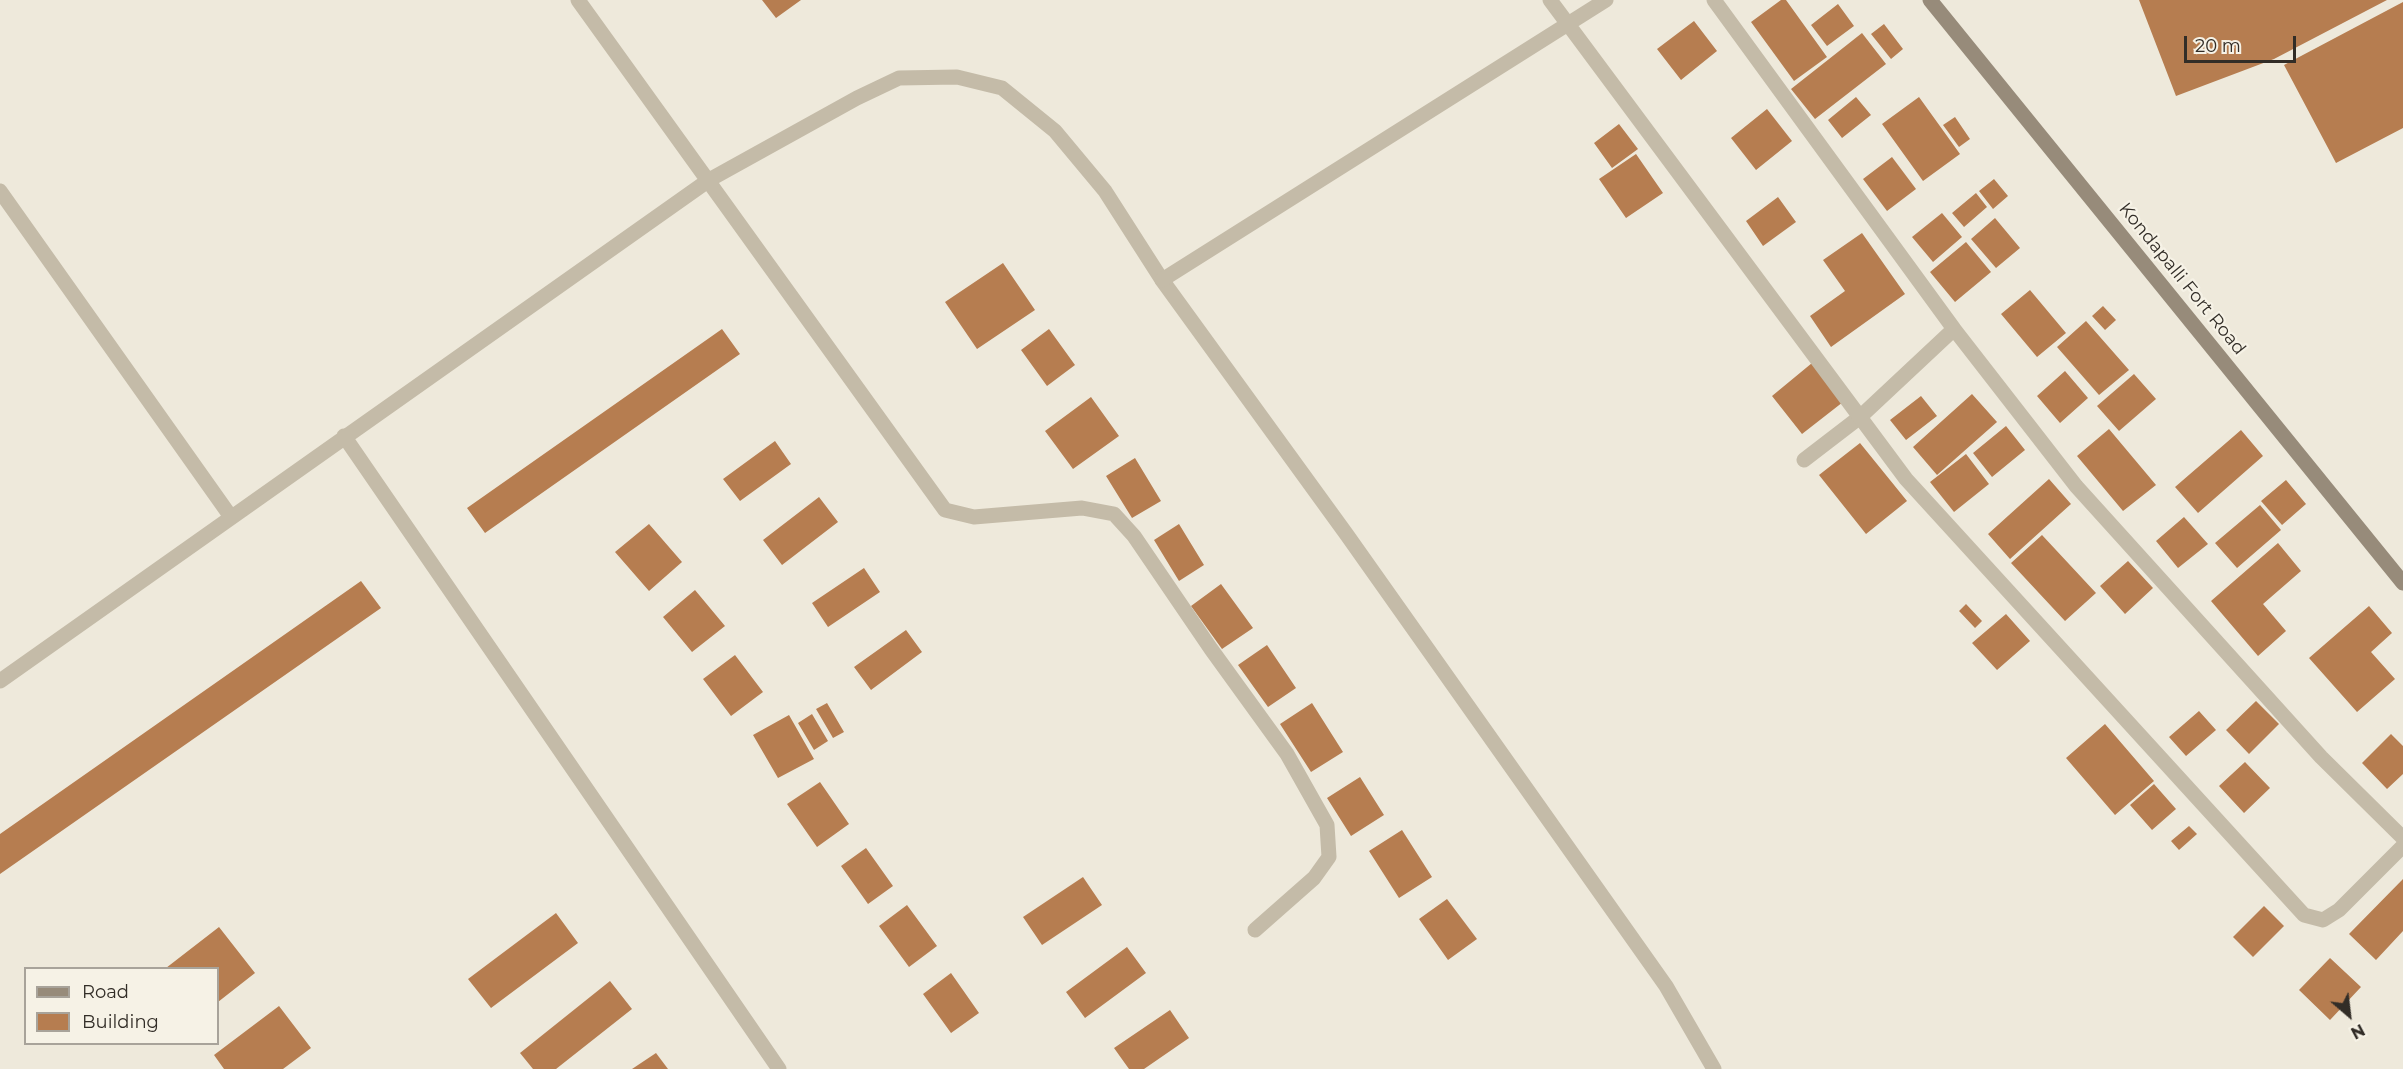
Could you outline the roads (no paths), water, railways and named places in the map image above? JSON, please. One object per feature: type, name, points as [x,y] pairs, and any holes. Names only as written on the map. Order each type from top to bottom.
[{"type":"main road","name":"Kondapalli Fort Road","points":[[1930,0],[2403,583]]},
{"type":"street","points":[[578,0],[945,510],[974,517],[1082,508],[1114,514],[1134,536],[1211,649],[1287,754],[1327,825],[1329,856],[1314,878],[1255,930]]},
{"type":"street","points":[[1550,0],[1906,479],[2304,915],[2323,920],[2339,910],[2403,846]]},
{"type":"street","points":[[1162,280],[1606,0]]},
{"type":"street","points":[[1714,0],[1954,329],[2084,495],[2321,757],[2403,838]]},
{"type":"street","points":[[0,681],[709,180],[856,98],[899,78],[957,77],[1002,88],[1055,130],[1105,190],[1162,280],[1347,535],[1659,977],[1714,1069]]},
{"type":"street","points":[[0,191],[231,517]]},
{"type":"street","points":[[1804,460],[1860,417],[1954,329]]},
{"type":"street","points":[[344,436],[779,1069]]}]
